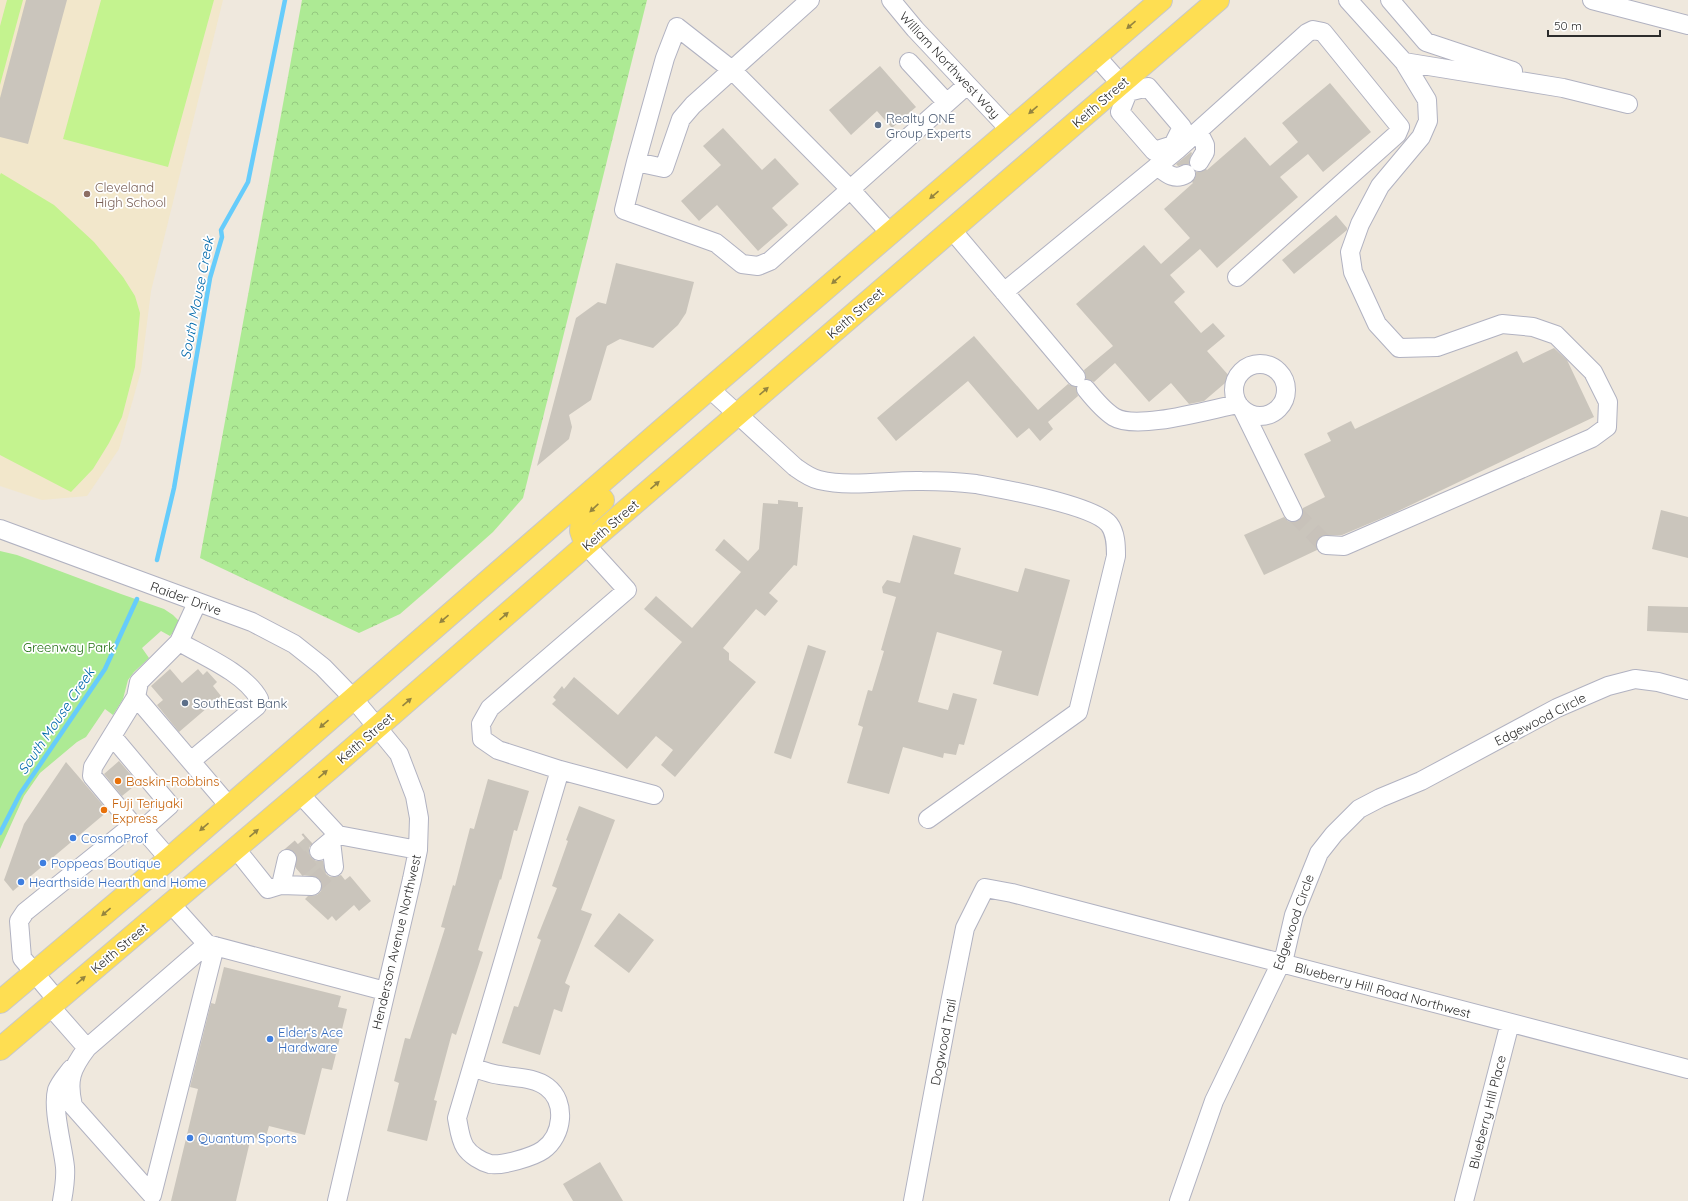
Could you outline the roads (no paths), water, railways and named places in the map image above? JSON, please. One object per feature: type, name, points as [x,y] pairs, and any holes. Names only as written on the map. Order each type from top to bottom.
[{"type":"main road","points":[[4,999],[169,859],[665,427],[1161,0]]},
{"type":"main road","name":"Keith Street","points":[[4,1045],[377,728],[586,545],[952,230],[1125,88],[1218,0]]},
{"type":"main road","points":[[586,545],[581,531],[582,519],[647,460],[665,427]]},
{"type":"street","points":[[636,162],[664,168],[681,119],[693,105],[810,0]]},
{"type":"street","name":"William Northwest Way","points":[[891,0],[915,29],[1010,130]]},
{"type":"street","points":[[1326,545],[1344,546],[1592,438],[1607,428],[1608,402],[1593,372],[1556,336],[1533,327],[1502,324],[1436,348],[1399,348],[1377,324],[1353,272],[1350,252],[1360,224],[1380,186],[1421,137],[1428,121],[1426,100],[1404,62],[1348,0]]},
{"type":"street","points":[[1390,0],[1426,42],[1563,88]]},
{"type":"street","points":[[1592,0],[1688,25]]},
{"type":"street","points":[[890,233],[850,189],[732,70],[678,27],[665,58],[624,210],[716,243],[742,264],[758,266],[770,261],[850,189],[967,85]]},
{"type":"street","points":[[1004,292],[1157,166],[1175,147],[1198,131],[1307,33],[1313,30],[1323,32],[1400,126],[1397,134],[1237,277]]},
{"type":"street","points":[[1096,56],[1125,88]]},
{"type":"street","points":[[909,62],[947,103]]},
{"type":"street","points":[[1404,62],[1563,88],[1628,104]]},
{"type":"street","points":[[1125,88],[1148,87],[1182,127],[1175,147]]},
{"type":"street","points":[[1125,88],[1120,112],[1154,151],[1175,147]]},
{"type":"street","points":[[1198,131],[1205,146],[1205,152],[1199,162]]},
{"type":"street","points":[[1157,166],[1170,176],[1180,177],[1186,174]]},
{"type":"street","points":[[952,230],[1098,403],[1115,417],[1125,420],[1153,422],[1241,407],[1293,512]]},
{"type":"street","points":[[710,389],[795,467],[818,480],[839,483],[921,481],[975,484],[1068,504],[1093,513],[1109,524],[1114,536],[1116,556],[1078,712],[928,819]]},
{"type":"street","name":"Raider Drive","points":[[0,530],[252,622],[294,644],[323,667],[353,698]]},
{"type":"street","points":[[586,545],[627,590],[490,708],[481,724],[482,739],[498,750],[560,770],[654,795]]},
{"type":"street","points":[[169,859],[92,776],[93,767],[136,698],[139,682],[179,642],[197,603]]},
{"type":"street","points":[[179,642],[245,680],[254,689],[259,698],[257,706],[191,761]]},
{"type":"street","name":"Edgewood Circle","points":[[1179,1201],[1214,1101],[1285,954],[1294,915],[1319,853],[1334,834],[1359,809],[1380,798],[1421,781],[1557,708],[1608,686],[1635,679],[1658,682],[1688,690]]},
{"type":"street","points":[[136,698],[229,806]]},
{"type":"street","name":"Henderson Avenue Northwest","points":[[337,1201],[418,850],[419,818],[415,796],[399,754],[353,698]]},
{"type":"street","points":[[87,1048],[54,1003],[34,972],[22,958],[19,920],[25,912],[138,827],[170,805],[112,736]]},
{"type":"street","points":[[473,1068],[535,1081],[547,1087],[554,1095],[561,1113],[560,1123],[554,1138],[544,1150],[526,1158],[492,1164],[482,1161],[466,1149],[460,1137],[458,1118],[466,1086],[473,1068],[560,770]]},
{"type":"street","points":[[300,794],[324,842],[334,867]]},
{"type":"street","points":[[324,842],[418,850]]},
{"type":"street","points":[[236,849],[268,889],[280,885],[312,886]]},
{"type":"street","points":[[280,885],[292,864]]},
{"type":"street","name":"Blueberry Hill Road Northwest","points":[[985,888],[1012,893],[1688,1069]]},
{"type":"street","name":"Dogwood Trail","points":[[913,1201],[965,928],[985,888]]},
{"type":"street","points":[[171,904],[211,945],[385,991]]},
{"type":"street","points":[[62,1201],[65,1183],[65,1168],[56,1095],[60,1085],[87,1048],[211,945]]},
{"type":"street","points":[[151,1198],[211,945]]},
{"type":"street","name":"Blueberry Hill Place","points":[[1464,1201],[1510,1023]]},
{"type":"street","points":[[75,1064],[70,1088],[73,1106],[151,1198]]},
{"type":"waterway","name":"South Mouse Creek","points":[[157,560],[174,488],[210,278],[222,237],[221,230],[248,182],[285,0]]},
{"type":"waterway","name":"South Mouse Creek","points":[[0,833],[20,794],[105,669],[137,599]]},
{"type":"tunnel","points":[[1293,512],[1326,545]]},
{"type":"tunnel","points":[[287,859],[309,840]]},
{"type":"tunnel","points":[[297,869],[319,851]]},
{"type":"tunnel","points":[[312,886],[334,867]]},
{"type":"place","name":"Realty ONE Group Experts","points":[[878,125]]},
{"type":"place","name":"Cleveland High School","points":[[87,194]]},
{"type":"place","name":"SouthEast Bank","points":[[185,703]]},
{"type":"place","name":"Baskin-Robbins","points":[[118,781]]},
{"type":"place","name":"Fuji Teriyaki Express","points":[[104,810]]},
{"type":"place","name":"CosmoProf","points":[[73,838]]},
{"type":"place","name":"Poppeas Boutique","points":[[43,863]]},
{"type":"place","name":"Hearthside Hearth and Home","points":[[21,882]]},
{"type":"place","name":"Elder's Ace Hardware","points":[[270,1039]]},
{"type":"place","name":"Quantum Sports","points":[[190,1138]]},
{"type":"park label","name":"Greenway Park","points":[[69,647]]}]
